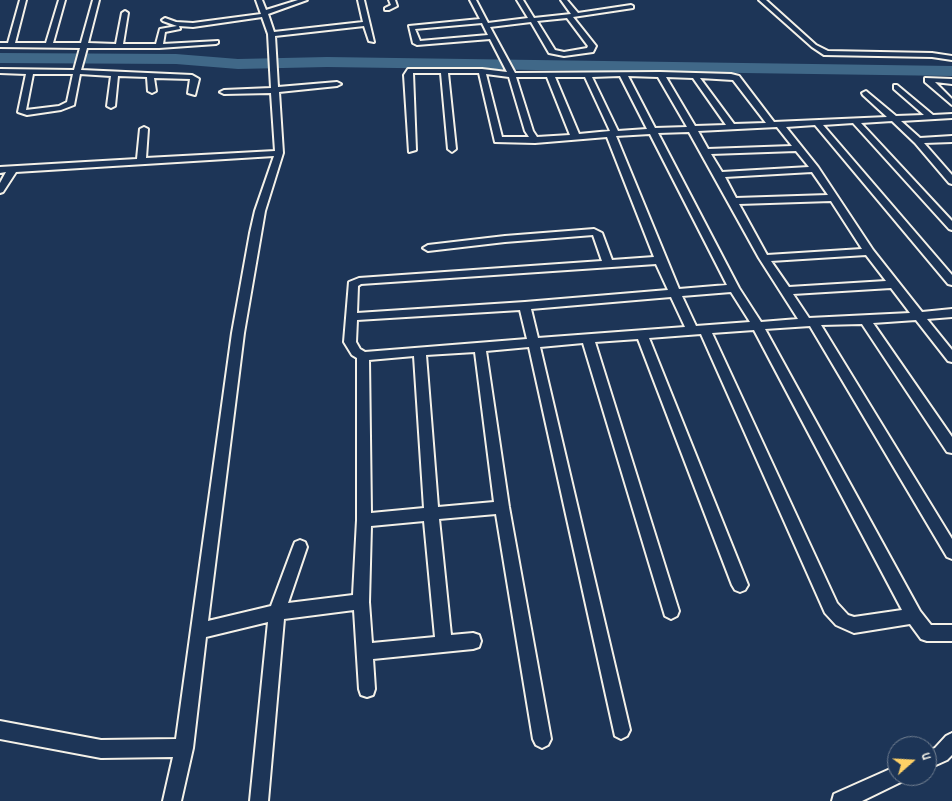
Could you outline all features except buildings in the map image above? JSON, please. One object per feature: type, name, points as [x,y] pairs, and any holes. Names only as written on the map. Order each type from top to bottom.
[{"type":"street","points":[[11,45],[24,0]]},
{"type":"street","points":[[49,45],[62,0]]},
{"type":"street","points":[[30,72],[22,112],[61,108],[71,104],[77,72],[96,0]]},
{"type":"street","points":[[172,801],[184,748],[246,287],[260,211],[280,153],[271,34],[259,0]]},
{"type":"street","points":[[165,20],[175,24],[192,25],[264,14],[304,0]]},
{"type":"street","points":[[361,0],[372,41]]},
{"type":"street","points":[[387,9],[394,6],[392,0]]},
{"type":"street","points":[[473,0],[486,23],[500,56],[511,73],[529,131],[535,140]]},
{"type":"street","points":[[520,0],[552,51],[564,54],[590,50],[592,46],[564,0]]},
{"type":"street","points":[[527,0],[541,18]]},
{"type":"street","points":[[762,0],[814,46],[826,53],[932,55],[952,58]]},
{"type":"street","points":[[492,37],[418,43],[411,27],[533,19],[631,7]]},
{"type":"street","points":[[119,46],[124,13]]},
{"type":"street","points":[[271,34],[367,24]]},
{"type":"street","points":[[159,46],[162,30],[164,29],[215,26]]},
{"type":"street","points":[[0,45],[49,45],[83,49],[216,42]]},
{"type":"street","points":[[444,70],[452,149]]},
{"type":"street","points":[[0,71],[192,76],[195,79],[192,93]]},
{"type":"street","points":[[412,150],[408,75],[411,71],[482,71],[551,75],[660,74],[731,76],[736,78],[815,169],[869,252],[952,358]]},
{"type":"street","points":[[482,71],[498,140],[576,138],[612,133],[952,116]]},
{"type":"street","points":[[111,106],[115,74]]},
{"type":"street","points":[[587,74],[612,133],[660,260],[676,294],[698,330],[831,608],[842,620],[854,625],[914,616]]},
{"type":"street","points":[[623,74],[734,288],[758,326],[914,616],[927,633],[952,634]]},
{"type":"street","points":[[660,74],[719,175],[764,258],[786,292],[809,322],[952,552]]},
{"type":"street","points":[[150,75],[152,91]]},
{"type":"street","points":[[551,75],[576,138]]},
{"type":"street","points":[[696,76],[732,128]]},
{"type":"street","points":[[951,81],[928,80],[952,103]]},
{"type":"street","points":[[224,92],[276,90],[337,84]]},
{"type":"street","points":[[897,87],[932,117]]},
{"type":"street","points":[[866,93],[918,141],[935,164],[952,181]]},
{"type":"street","points":[[856,122],[952,226]]},
{"type":"street","points":[[817,123],[952,282]]},
{"type":"street","points":[[141,161],[144,129]]},
{"type":"street","points":[[918,141],[952,139]]},
{"type":"street","points":[[705,152],[798,148]]},
{"type":"street","points":[[0,170],[280,153]]},
{"type":"street","points":[[935,164],[952,163]]},
{"type":"street","points":[[0,190],[13,169]]},
{"type":"street","points":[[719,175],[815,169]]},
{"type":"street","points":[[732,201],[835,198]]},
{"type":"street","points":[[428,248],[505,239],[594,232],[597,233],[608,262]]},
{"type":"street","points":[[764,258],[869,252]]},
{"type":"street","points":[[660,260],[608,262],[359,281],[353,284],[350,342],[356,352],[363,356],[642,334],[952,313]]},
{"type":"street","points":[[786,292],[895,284]]},
{"type":"street","points":[[351,317],[525,306],[734,288]]},
{"type":"street","points":[[525,306],[621,730]]},
{"type":"street","points":[[865,320],[952,448]]},
{"type":"street","points":[[642,334],[740,585]]},
{"type":"street","points":[[588,339],[671,611]]},
{"type":"street","points":[[480,348],[502,507],[542,739]]},
{"type":"street","points":[[420,352],[431,514],[444,644]]},
{"type":"street","points":[[363,356],[364,520],[361,602],[366,690]]},
{"type":"street","points":[[364,520],[502,507]]},
{"type":"street","points":[[259,801],[277,612],[300,547]]},
{"type":"street","points":[[200,631],[277,612],[361,602]]},
{"type":"street","points":[[364,652],[473,641]]},
{"type":"street","points":[[0,730],[101,749],[184,748]]},
{"type":"street","points":[[937,756],[952,742]]},
{"type":"street","points":[[841,801],[887,779]]},
{"type":"waterway","points":[[0,58],[176,59],[238,64],[327,62],[952,71]]}]
